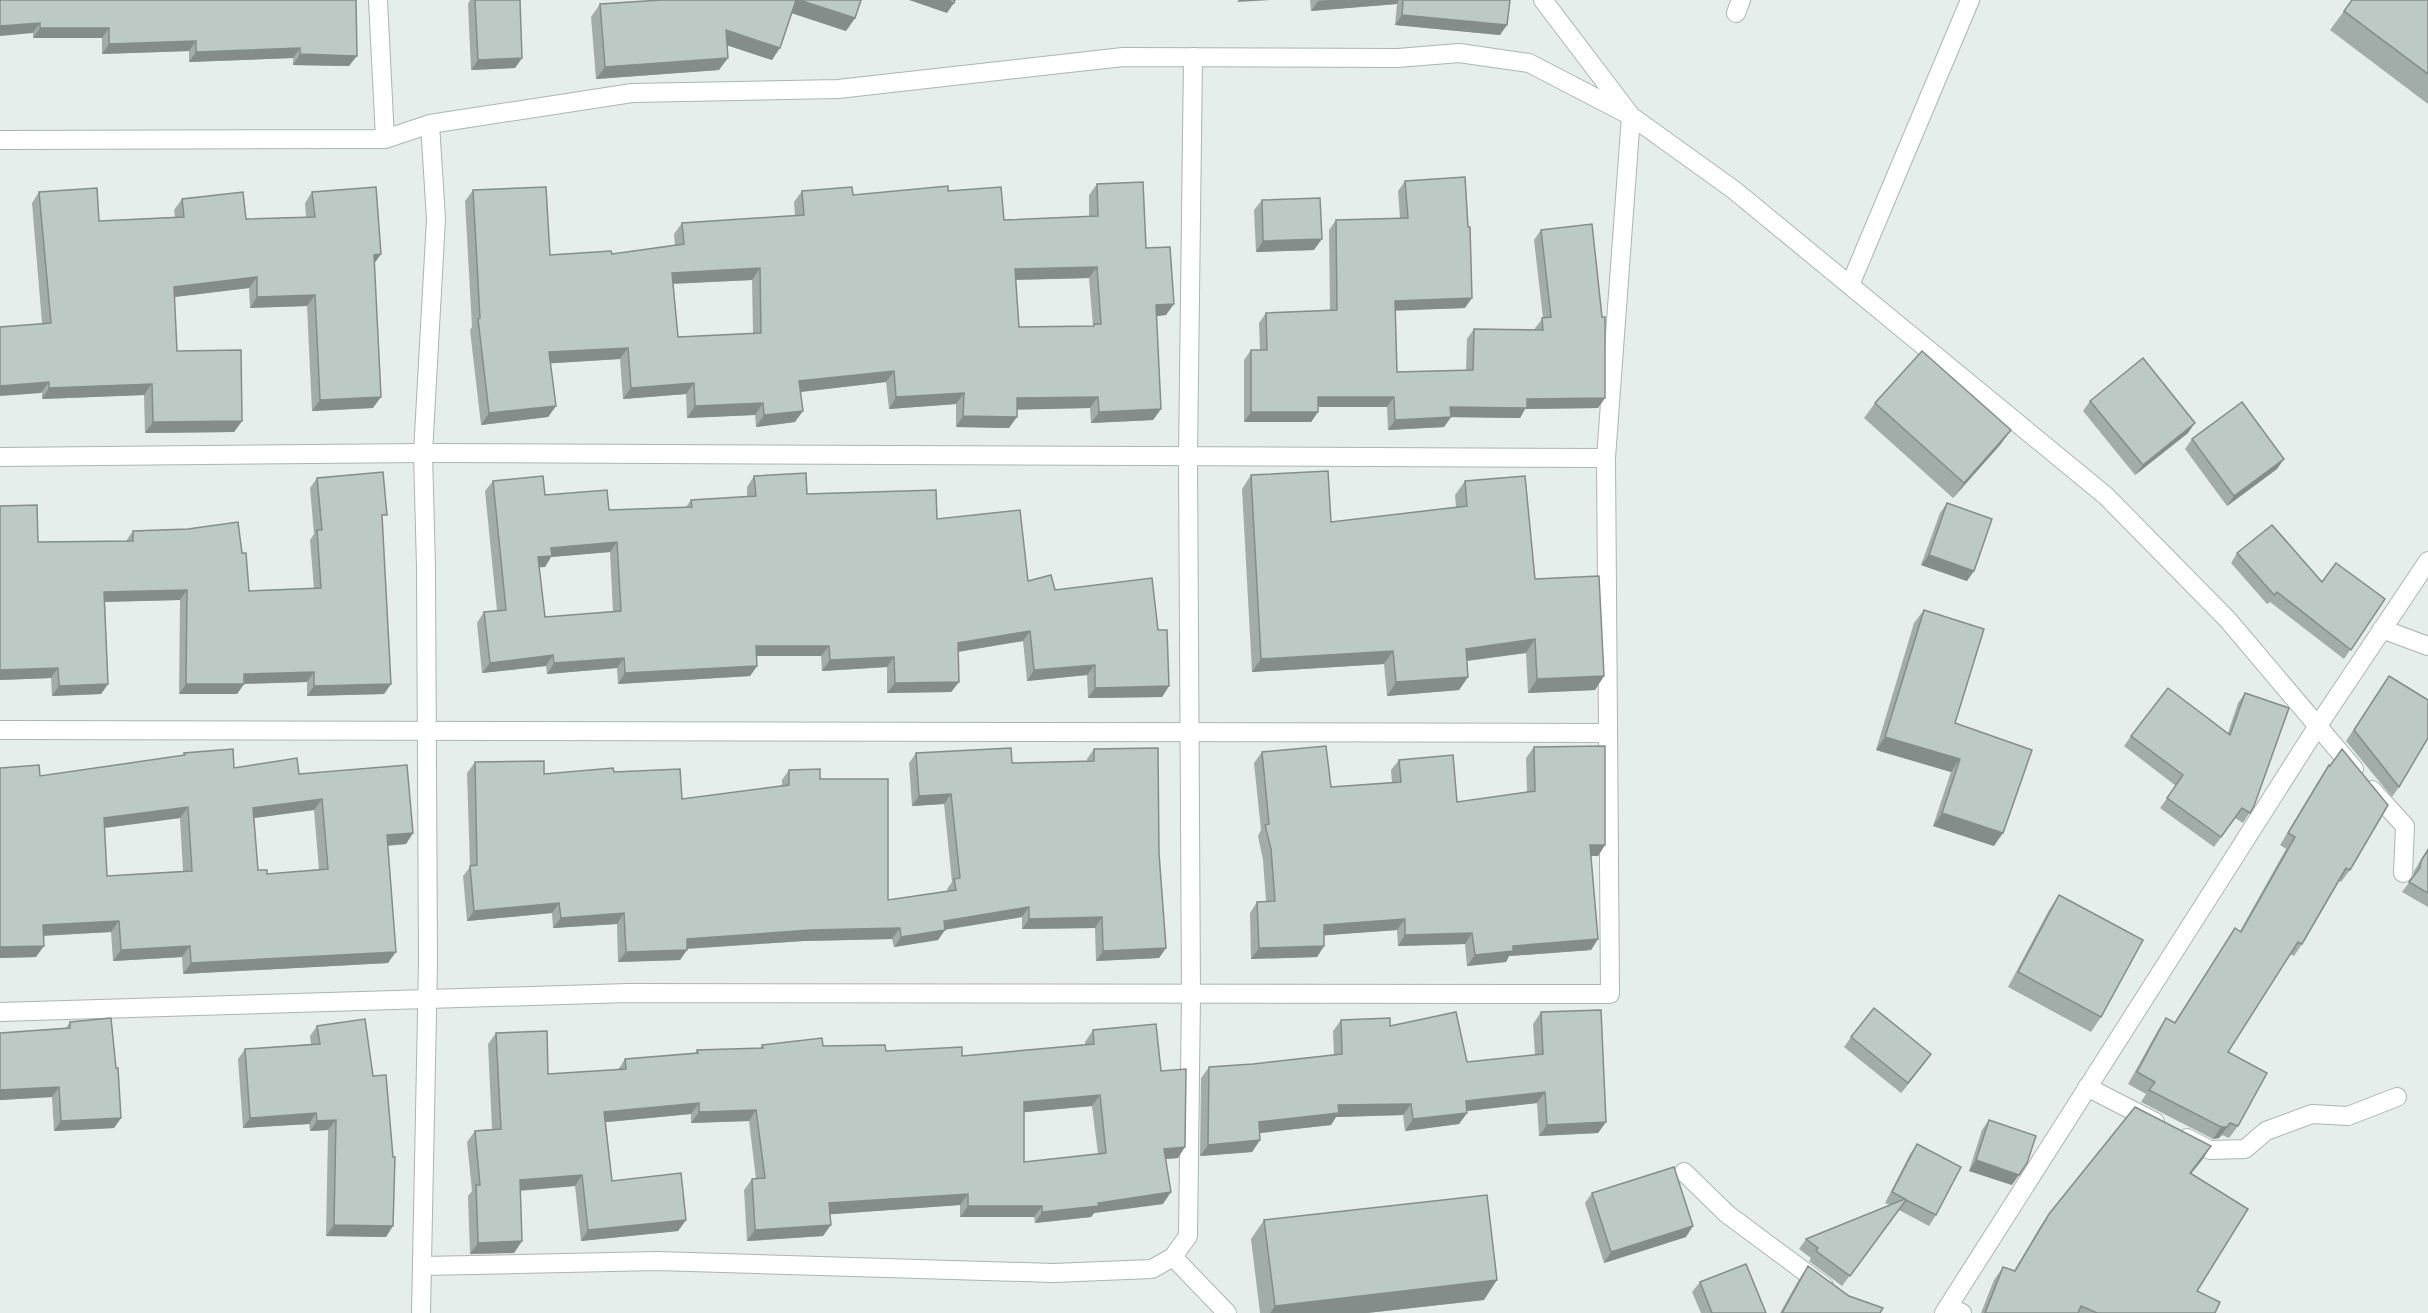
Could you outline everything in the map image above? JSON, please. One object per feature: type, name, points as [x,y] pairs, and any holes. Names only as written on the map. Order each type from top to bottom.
[{"type":"street","points":[[378,0],[385,139]]},
{"type":"street","points":[[0,1012],[428,997],[628,993],[1610,994],[1606,458],[1631,116],[1543,0]]},
{"type":"street","points":[[1850,285],[1970,0]]},
{"type":"street","points":[[0,140],[385,139],[430,124],[632,93],[838,89],[1123,57],[1398,58],[1459,53],[1529,63],[1631,116],[1734,190],[2106,496],[2228,620],[2319,724],[2379,800],[2405,826],[2403,873]]},
{"type":"street","points":[[422,1266],[657,1261],[1054,1273],[1152,1269],[1173,1257],[1188,1236],[1191,994],[1188,456],[1192,57]]},
{"type":"street","points":[[421,1313],[428,997],[423,453],[436,219],[430,124]]},
{"type":"street","points":[[0,458],[423,453],[1606,458]]},
{"type":"street","points":[[1951,1311],[2087,1087],[2319,724],[2428,561]]},
{"type":"street","points":[[2382,629],[2428,646]]},
{"type":"street","points":[[0,730],[1608,733]]},
{"type":"street","points":[[2087,1087],[2210,1150],[2245,1149],[2266,1131],[2312,1114],[2348,1116],[2397,1097]]},
{"type":"street","points":[[1684,1172],[1727,1214],[1836,1295]]},
{"type":"street","points":[[1173,1257],[1227,1313]]},
{"type":"building","points":[[0,0],[356,0],[357,56],[300,54],[300,48],[196,52],[196,41],[109,44],[109,28],[40,28],[40,23],[0,26]]},
{"type":"building","points":[[475,0],[520,0],[522,58],[478,60]]},
{"type":"building","points":[[661,0],[796,0],[780,48],[726,30],[728,58],[605,67],[600,4]]},
{"type":"building","points":[[799,0],[861,0],[855,18]]},
{"type":"building","points":[[1403,0],[1510,0],[1507,25],[1402,15]]},
{"type":"building","points":[[2352,0],[2428,0],[2428,74],[2344,11]]},
{"type":"building","points":[[1465,177],[1468,227],[1470,227],[1472,298],[1395,301],[1397,372],[1473,370],[1474,329],[1543,330],[1542,318],[1551,317],[1541,230],[1592,224],[1602,317],[1605,317],[1605,398],[1527,399],[1527,408],[1450,407],[1451,417],[1395,420],[1394,397],[1318,397],[1318,412],[1251,412],[1251,350],[1267,350],[1266,313],[1337,310],[1336,220],[1408,218],[1405,181]]},
{"type":"building","points":[[1143,182],[1146,248],[1170,247],[1174,304],[1156,305],[1161,409],[1099,412],[1098,397],[1017,398],[1017,417],[963,416],[964,393],[896,397],[894,371],[799,381],[803,411],[764,415],[763,403],[695,406],[694,383],[631,388],[628,348],[549,352],[556,406],[489,413],[478,319],[480,318],[473,190],[546,187],[550,255],[611,251],[612,254],[684,244],[682,223],[804,215],[802,191],[852,187],[853,195],[948,186],[948,191],[1001,187],[1004,220],[1098,216],[1097,184]],"holes":[[[1097,267],[1101,324],[1019,327],[1015,269]],[[760,268],[761,333],[678,337],[672,273]]]},
{"type":"building","points":[[376,187],[381,254],[374,255],[381,397],[320,400],[315,295],[257,297],[257,277],[174,287],[177,351],[241,350],[242,421],[153,422],[152,384],[49,388],[49,382],[0,386],[0,327],[51,323],[39,192],[97,188],[99,221],[184,217],[182,199],[243,192],[246,219],[315,217],[312,192]]},
{"type":"building","points":[[1320,198],[1322,239],[1263,241],[1262,200]]},
{"type":"building","points":[[1922,351],[2011,430],[1964,483],[1875,403]]},
{"type":"building","points":[[2143,358],[2195,423],[2143,465],[2090,401]]},
{"type":"building","points":[[2242,402],[2284,459],[2234,496],[2192,439]]},
{"type":"building","points":[[1328,471],[1331,522],[1467,506],[1465,481],[1525,476],[1535,579],[1599,576],[1604,676],[1537,679],[1535,639],[1466,649],[1468,677],[1396,682],[1393,651],[1261,659],[1251,475]]},
{"type":"building","points":[[383,472],[387,515],[382,515],[391,684],[314,686],[314,672],[244,674],[244,684],[186,684],[187,590],[104,592],[108,684],[59,686],[58,668],[0,670],[0,506],[37,505],[38,542],[133,541],[133,531],[188,529],[238,522],[242,553],[246,553],[249,591],[321,588],[317,530],[322,530],[317,478]]},
{"type":"building","points":[[806,473],[807,494],[936,490],[937,519],[1020,510],[1028,581],[1051,575],[1055,590],[1152,578],[1158,630],[1167,630],[1169,686],[1095,688],[1095,665],[1034,670],[1030,631],[958,643],[959,682],[895,683],[894,657],[830,660],[829,646],[756,646],[757,666],[625,673],[624,658],[554,663],[553,655],[490,663],[484,612],[506,610],[493,481],[543,476],[545,495],[607,490],[609,510],[692,507],[691,500],[756,496],[754,476]],"holes":[[[617,542],[621,611],[545,617],[538,557],[552,556],[551,548]]]},
{"type":"building","points":[[1947,503],[1992,519],[1974,571],[1929,555]]},
{"type":"building","points":[[2272,525],[2322,582],[2336,563],[2385,599],[2351,650],[2277,592],[2274,595],[2237,553]]},
{"type":"building","points":[[1924,610],[1984,629],[1955,723],[2032,750],[2003,833],[1942,813],[1960,759],[1885,737]]},
{"type":"building","points":[[2389,676],[2428,700],[2428,738],[2399,787],[2354,730]]},
{"type":"building","points":[[2168,688],[2230,735],[2245,693],[2289,708],[2254,806],[2250,813],[2242,808],[2221,837],[2167,798],[2183,775],[2131,736]]},
{"type":"building","points":[[1326,746],[1331,787],[1401,782],[1399,760],[1453,755],[1457,802],[1535,791],[1534,747],[1605,746],[1605,845],[1590,845],[1598,939],[1513,946],[1513,951],[1475,955],[1472,933],[1405,935],[1405,919],[1324,925],[1324,946],[1259,948],[1257,902],[1275,901],[1271,849],[1265,825],[1269,824],[1262,752]]},
{"type":"building","points":[[1011,748],[1012,763],[1094,761],[1094,749],[1158,748],[1159,853],[1166,948],[1103,951],[1102,917],[1029,919],[1029,907],[944,921],[945,930],[901,937],[900,928],[811,930],[687,939],[687,950],[626,952],[624,913],[561,918],[559,903],[474,911],[470,866],[477,865],[475,762],[544,761],[544,774],[613,768],[614,772],[680,769],[682,799],[789,785],[789,770],[820,769],[820,779],[888,779],[888,900],[956,890],[954,879],[960,878],[951,794],[919,796],[916,753]]},
{"type":"building","points":[[233,749],[234,768],[297,758],[299,774],[407,765],[413,833],[387,835],[396,952],[191,963],[190,946],[121,950],[119,921],[43,925],[44,946],[0,947],[0,768],[39,765],[40,776],[185,755],[184,753]],"holes":[[[322,799],[328,869],[267,874],[267,870],[258,870],[253,808]],[[188,807],[192,871],[107,876],[104,818]]]},
{"type":"building","points":[[2342,749],[2388,805],[2350,870],[2346,868],[2302,944],[2298,942],[2228,1052],[2267,1073],[2238,1126],[2230,1123],[2227,1127],[2221,1127],[2149,1090],[2155,1082],[2137,1072],[2166,1018],[2175,1023],[2235,928],[2241,932],[2295,837],[2288,833],[2329,765]]},
{"type":"building","points":[[2428,850],[2428,893],[2409,882],[2420,868],[2421,861]]},
{"type":"building","points":[[2059,895],[2143,940],[2101,1017],[2018,972]]},
{"type":"building","points":[[1874,1008],[1931,1054],[1908,1083],[1851,1037]]},
{"type":"building","points":[[1601,1010],[1606,1122],[1547,1125],[1545,1092],[1466,1101],[1467,1113],[1413,1119],[1411,1104],[1338,1105],[1339,1113],[1259,1122],[1260,1140],[1208,1145],[1209,1067],[1342,1054],[1341,1020],[1390,1018],[1390,1026],[1456,1012],[1467,1062],[1543,1054],[1541,1012]]},
{"type":"building","points":[[111,1018],[116,1068],[118,1068],[121,1118],[61,1121],[59,1087],[0,1090],[0,1033],[70,1028],[70,1022]]},
{"type":"building","points":[[365,1019],[373,1076],[386,1075],[393,1157],[395,1157],[393,1226],[334,1225],[336,1120],[317,1121],[316,1113],[250,1118],[245,1049],[320,1044],[317,1026]]},
{"type":"building","points":[[1156,1024],[1161,1071],[1186,1069],[1185,1147],[1164,1149],[1171,1192],[1098,1203],[1099,1206],[1042,1212],[1042,1206],[968,1206],[968,1194],[829,1203],[831,1225],[755,1230],[752,1179],[765,1178],[756,1110],[699,1112],[699,1103],[604,1112],[612,1181],[681,1173],[686,1220],[588,1230],[582,1175],[520,1180],[522,1241],[478,1243],[476,1185],[480,1185],[475,1131],[501,1129],[496,1033],[547,1031],[548,1074],[626,1069],[625,1059],[698,1053],[697,1050],[763,1048],[762,1045],[822,1038],[823,1046],[885,1045],[886,1051],[962,1047],[962,1056],[1094,1044],[1093,1030]],"holes":[[[1100,1095],[1106,1153],[1024,1162],[1024,1102]]]},
{"type":"building","points":[[2135,1107],[2211,1146],[2190,1173],[2248,1209],[2197,1291],[2220,1302],[2215,1313],[2097,1313],[2081,1306],[2078,1313],[1985,1313],[2003,1267],[2015,1271],[2049,1214]]},
{"type":"building","points":[[1989,1120],[2036,1136],[2027,1163],[2019,1175],[1976,1160]]},
{"type":"building","points":[[1917,1144],[1961,1167],[1936,1215],[1906,1200],[1850,1276],[1816,1251],[1818,1248],[1806,1239],[1905,1199],[1892,1192]]},
{"type":"building","points":[[1674,1167],[1693,1226],[1611,1252],[1592,1193]]},
{"type":"building","points":[[1487,1195],[1497,1280],[1275,1306],[1264,1220]]},
{"type":"building","points":[[1746,1264],[1766,1313],[1712,1313],[1700,1282]]},
{"type":"building","points":[[1808,1266],[1849,1296],[1883,1308],[1880,1313],[1782,1313]]}]
